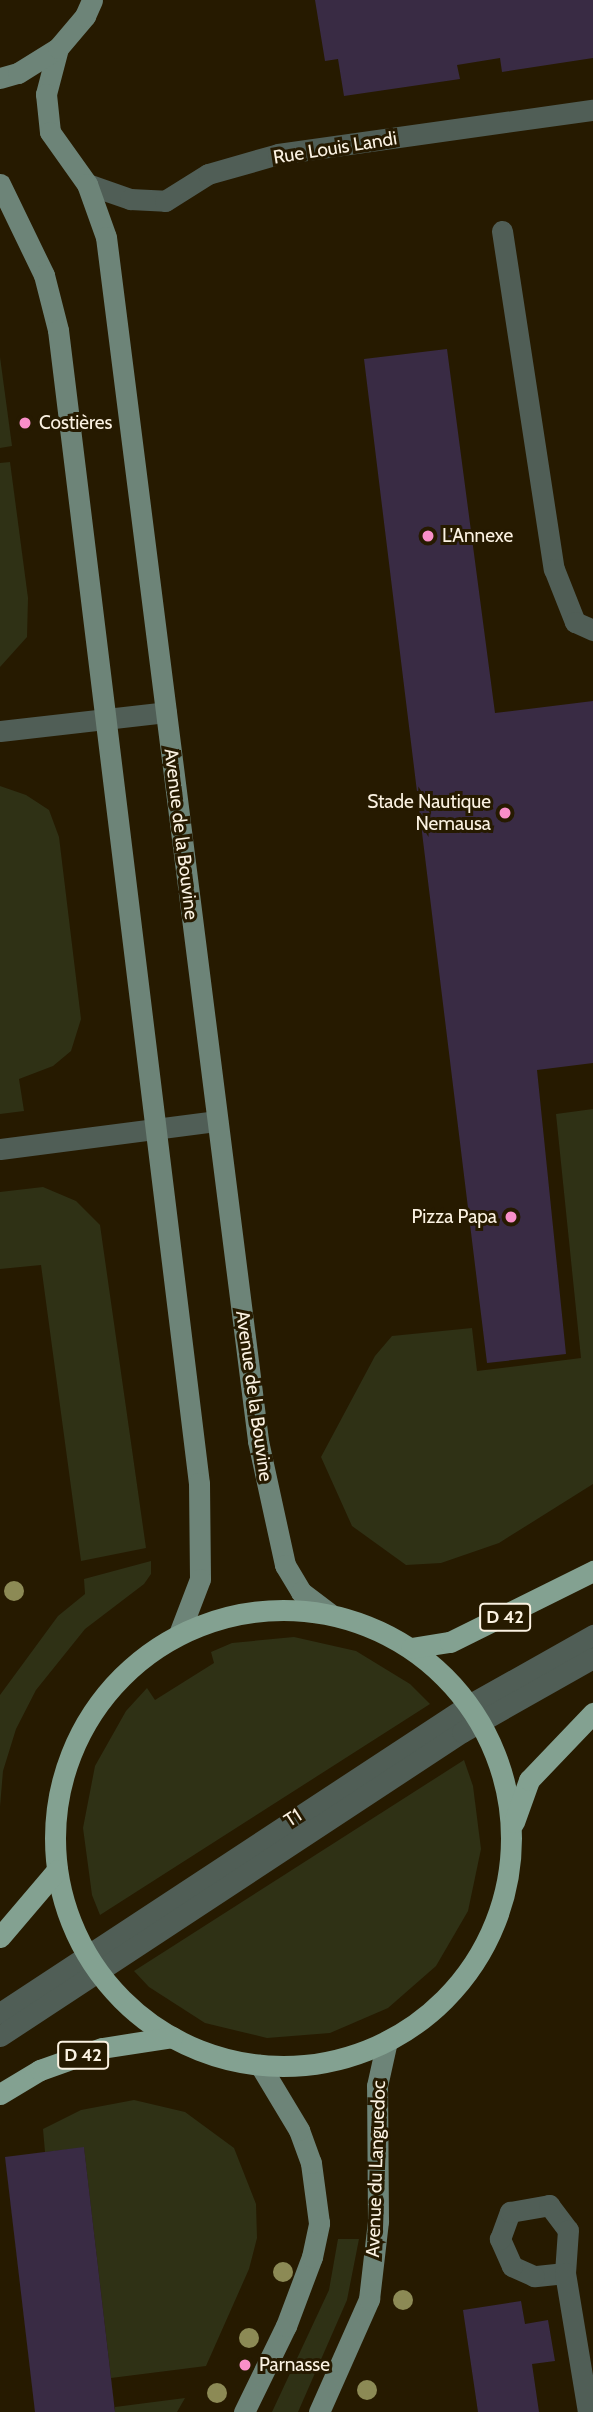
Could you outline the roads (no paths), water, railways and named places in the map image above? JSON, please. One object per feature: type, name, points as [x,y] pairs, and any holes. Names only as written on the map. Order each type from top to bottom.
[{"type":"main road","name":"D 42","points":[[411,1648],[450,1642],[593,1571]]},
{"type":"main road","points":[[511,1831],[501,1770],[473,1714],[451,1684],[411,1648],[367,1625],[330,1614],[249,1611],[179,1634],[136,1662],[88,1719],[60,1789],[57,1870],[91,1966],[117,1998],[172,2037],[215,2056],[260,2065],[313,2064],[387,2041],[435,2008],[481,1951],[506,1884],[511,1831],[529,1780],[593,1713]]},
{"type":"main road","points":[[0,1937],[57,1870]]},
{"type":"main road","name":"D 42","points":[[0,2094],[40,2070],[102,2048],[172,2037]]},
{"type":"street","points":[[0,78],[18,74],[58,48],[85,16],[92,0]]},
{"type":"street","name":"Avenue de la Bouvine","points":[[58,48],[46,94],[50,132],[88,184],[106,237],[258,1441],[285,1565],[301,1591],[330,1614]]},
{"type":"street","name":"Rue Louis Landi","points":[[88,184],[130,199],[165,201],[208,174],[278,154],[593,110]]},
{"type":"street","points":[[0,184],[44,275],[58,330],[202,1524],[200,1579],[179,1634]]},
{"type":"street","points":[[502,231],[554,569],[575,622],[593,630]]},
{"type":"street","points":[[0,731],[166,712]]},
{"type":"street","points":[[0,1149],[218,1121]]},
{"type":"street","name":"T1","points":[[0,2036],[91,1966],[593,1635]]},
{"type":"street","name":"T1","points":[[473,1714],[593,1658]]},
{"type":"street","name":"T1","points":[[0,2013],[91,1966]]},
{"type":"street","name":"Avenue du Languedoc","points":[[319,2412],[369,2299],[378,2221],[377,2086],[387,2041]]},
{"type":"street","points":[[244,2412],[286,2326],[312,2257],[318,2223],[311,2163],[299,2130],[260,2065]]},
{"type":"street","points":[[565,2273],[588,2412]]},
{"type":"place","name":"Costières","points":[[25,423]]},
{"type":"place","name":"L'Annexe","points":[[428,536]]},
{"type":"place","name":"Stade Nautique Nemausa","points":[[505,813]]},
{"type":"place","name":"Pizza Papa","points":[[511,1217]]},
{"type":"place","name":"Parnasse","points":[[245,2365]]}]
